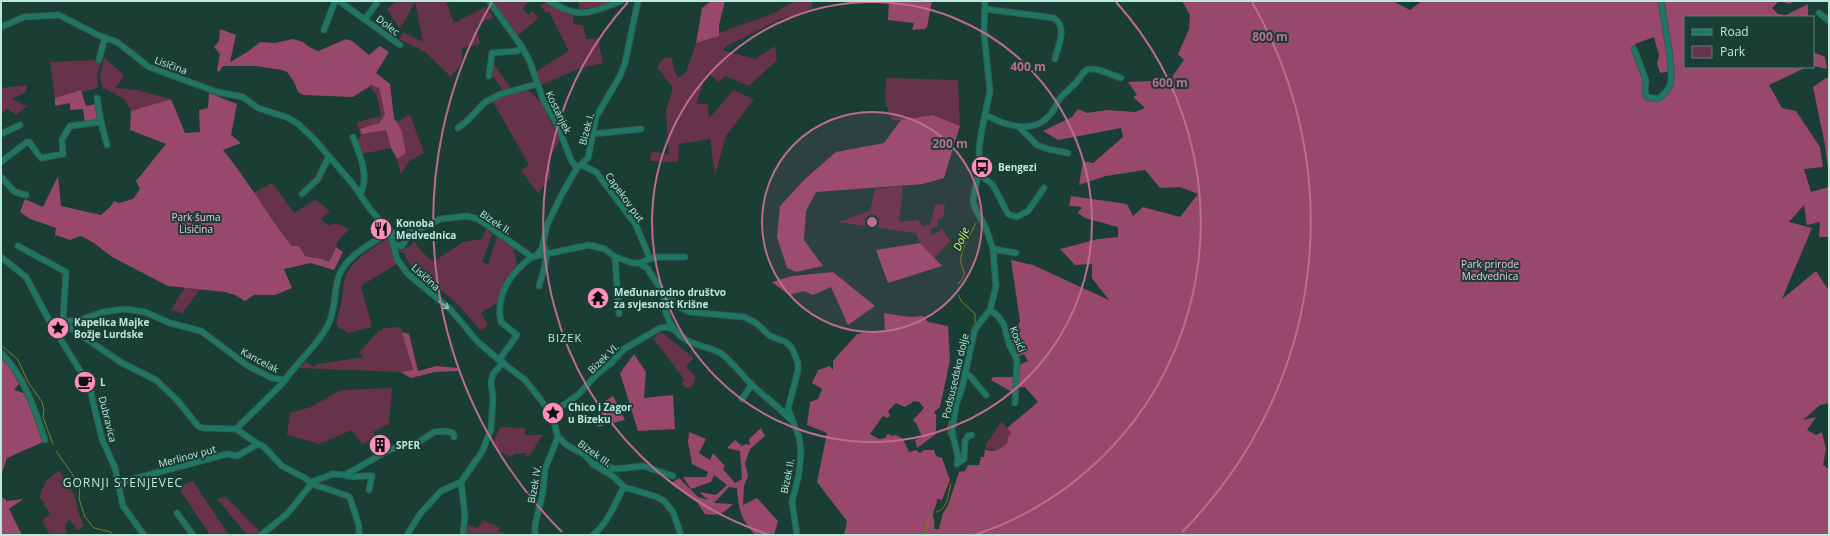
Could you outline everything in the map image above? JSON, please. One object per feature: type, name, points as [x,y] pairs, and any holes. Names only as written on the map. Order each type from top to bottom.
[{"type":"street","points":[[324,30],[335,1]]},
{"type":"street","name":"Dolec","points":[[339,1],[400,44]]},
{"type":"street","name":"Kostanjek","points":[[489,1],[522,47],[530,62],[536,84],[544,102],[557,124],[571,160],[579,166]]},
{"type":"street","points":[[549,1],[563,10],[586,14],[621,1]]},
{"type":"street","name":"Bizek I.","points":[[535,256],[543,244],[547,225],[562,194],[579,166],[588,158],[596,117],[620,76],[625,63],[638,1]]},
{"type":"street","name":"Podsusedsko dolje","points":[[972,435],[965,439],[964,459],[957,464],[958,456],[952,431],[956,405],[962,388],[964,372],[975,329],[990,310],[996,286],[993,249],[986,228],[974,208],[973,200],[979,174],[979,149],[990,91],[984,33],[986,1]]},
{"type":"street","points":[[1634,49],[1646,80],[1645,90],[1647,97],[1658,99],[1668,88],[1671,80],[1670,60],[1661,1]]},
{"type":"street","name":"Dolec","points":[[366,19],[377,3]]},
{"type":"street","points":[[985,9],[1054,18],[1060,23],[1062,29],[1055,59]]},
{"type":"street","name":"Lisičina","points":[[1,27],[24,17],[55,14],[65,17],[117,42],[149,67],[218,92],[243,97],[258,108],[289,118],[306,130],[352,183],[370,209],[390,232],[397,259],[407,273],[450,309],[478,342],[501,361]]},
{"type":"street","points":[[1819,14],[1829,21]]},
{"type":"street","points":[[99,60],[105,37]]},
{"type":"street","points":[[489,76],[492,53],[517,50],[522,47]]},
{"type":"street","points":[[986,115],[999,122],[1019,127],[1035,124],[1048,118],[1061,97],[1077,82],[1085,70],[1091,69],[1121,78]]},
{"type":"street","name":"Kostanjek","points":[[458,128],[485,102],[501,94],[536,84]]},
{"type":"street","points":[[97,98],[107,145]]},
{"type":"street","points":[[1,162],[27,142],[30,142],[40,158],[63,154],[62,140],[70,126],[101,122]]},
{"type":"street","points":[[1,134],[20,125]]},
{"type":"street","points":[[1019,127],[1038,145],[1048,149],[1068,153]]},
{"type":"street","points":[[592,134],[641,129]]},
{"type":"street","points":[[353,137],[361,156],[365,183],[360,194]]},
{"type":"street","points":[[302,194],[318,179],[329,156]]},
{"type":"street","name":"Capekov put","points":[[579,166],[596,172],[636,225],[650,259]]},
{"type":"street","points":[[979,174],[993,185],[1008,214],[1017,217],[1028,211],[1036,202],[1044,188]]},
{"type":"street","points":[[1,177],[15,192],[26,195]]},
{"type":"street","name":"Bizek II.","points":[[390,232],[399,234],[410,233],[445,218],[459,216],[478,219],[535,256]]},
{"type":"street","name":"Kancelak","points":[[51,324],[82,319],[103,312],[116,310],[125,309],[145,312],[170,323],[201,331],[248,366],[272,378],[285,380],[321,336],[328,324],[334,306],[338,277],[344,266],[368,245],[390,232]]},
{"type":"street","name":"Bizek II.","points":[[394,245],[402,246],[410,233]]},
{"type":"street","points":[[539,286],[547,254],[543,244]]},
{"type":"street","points":[[407,535],[420,514],[441,491],[461,482],[482,452],[491,429],[493,398],[491,382],[493,374],[517,335],[501,322],[499,309],[501,298],[515,272],[522,264],[535,256],[589,245],[605,248],[615,257],[633,263],[659,257],[685,257]]},
{"type":"street","points":[[18,246],[66,272],[64,321],[75,331],[109,355],[156,380],[178,401],[198,426],[203,428],[236,429],[258,444],[264,446],[282,466],[305,478],[312,484],[348,496],[359,526],[358,535]]},
{"type":"street","points":[[993,249],[1016,252]]},
{"type":"street","name":"Dubravica","points":[[1,257],[26,277],[51,324],[89,385],[102,439],[115,468],[125,510],[144,535]]},
{"type":"street","points":[[615,257],[619,314]]},
{"type":"street","name":"Bizek II.","points":[[639,262],[653,275],[664,294],[679,307],[690,312],[744,317],[756,323],[770,336],[786,342],[792,348],[798,363],[798,370],[788,409],[799,437],[801,452],[799,474],[792,502],[797,535]]},
{"type":"street","points":[[664,294],[665,313],[676,330],[687,341],[717,351],[752,384],[780,407],[792,422]]},
{"type":"street","name":"Kosići","points":[[990,310],[998,316],[1004,325],[1009,344],[1017,360],[1015,403]]},
{"type":"street","name":"Bizek VI.","points":[[553,419],[562,406],[580,394],[597,374],[611,363],[624,349],[660,328],[666,327],[676,330]]},
{"type":"street","points":[[1,353],[15,369],[34,406],[45,440]]},
{"type":"street","points":[[501,361],[526,380],[553,419],[558,437]]},
{"type":"street","points":[[964,372],[970,376],[986,395]]},
{"type":"street","points":[[236,429],[285,380]]},
{"type":"street","points":[[742,399],[752,384]]},
{"type":"street","points":[[345,475],[389,450],[403,445],[416,444],[434,432],[445,431],[452,433],[454,437]]},
{"type":"street","name":"Bizek III.","points":[[558,437],[568,446],[584,454],[593,464],[614,477],[624,487],[657,497],[668,505],[675,516],[681,535]]},
{"type":"street","name":"Bizek IV.","points":[[535,535],[535,525],[543,492],[545,469],[558,437]]},
{"type":"street","name":"Merlinov put","points":[[118,482],[228,454],[237,456],[258,444]]},
{"type":"street","points":[[593,464],[616,469],[643,466],[673,476]]},
{"type":"street","points":[[261,535],[286,514],[314,481],[324,476],[333,474],[345,475],[348,477],[363,475],[372,476],[369,490]]},
{"type":"street","points":[[461,482],[465,507],[463,535]]},
{"type":"street","points":[[593,535],[602,526],[610,514],[624,487]]},
{"type":"street","points":[[177,512],[193,535]]},
{"type":"green space","points":[[397,1],[446,1],[454,23],[485,7],[494,17],[476,25],[480,44],[462,48],[462,63],[451,77],[425,52],[399,39],[403,32],[423,42],[415,2],[400,29],[387,9]]},
{"type":"green space","points":[[491,1],[529,1],[523,9],[528,15],[533,11],[538,19],[518,35],[497,11]]},
{"type":"green space","points":[[579,1],[617,1],[579,10]]},
{"type":"green space","points":[[711,1],[725,1],[719,25],[719,36],[696,43],[702,8]]},
{"type":"green space","points":[[795,1],[812,1],[812,9],[778,20],[722,50],[755,59],[775,46],[777,60],[749,86],[725,76],[719,82],[707,73],[696,104],[708,104],[709,119],[733,90],[754,99],[726,136],[715,175],[710,139],[679,144],[678,162],[650,161],[652,151],[669,155],[666,110],[673,88],[657,67],[665,57],[672,58],[674,69],[678,78],[686,72],[696,43],[719,36],[719,33],[772,14]]},
{"type":"green space","points":[[889,1],[932,1],[927,27],[925,29],[912,30],[914,23],[888,20]]},
{"type":"green space","name":"Park prirode Medvednica","points":[[1182,1],[1393,1],[1410,10],[1422,1],[1779,1],[1772,8],[1778,14],[1786,15],[1808,4],[1808,16],[1684,16],[1684,68],[1805,68],[1769,85],[1782,108],[1796,111],[1820,147],[1823,167],[1804,169],[1811,192],[1829,187],[1828,237],[1819,237],[1820,222],[1807,225],[1804,205],[1789,222],[1812,228],[1782,299],[1816,271],[1829,291],[1829,403],[1820,405],[1803,420],[1816,417],[1807,430],[1816,435],[1822,432],[1826,449],[1823,465],[1829,469],[1829,535],[844,535],[847,521],[817,482],[827,433],[807,425],[810,402],[818,399],[822,389],[812,383],[818,370],[830,366],[833,370],[833,361],[857,334],[885,330],[884,313],[909,317],[923,316],[928,322],[948,326],[950,360],[940,407],[934,412],[936,415],[936,434],[917,448],[915,440],[922,437],[913,420],[924,408],[919,402],[914,401],[905,407],[896,403],[888,411],[890,416],[887,418],[883,416],[870,434],[879,439],[885,438],[888,434],[893,436],[896,435],[903,439],[909,452],[916,450],[920,453],[924,450],[934,450],[936,456],[942,458],[950,480],[942,500],[937,499],[933,513],[934,529],[939,529],[943,513],[948,505],[959,472],[965,471],[968,465],[979,465],[981,457],[984,457],[985,449],[994,451],[1007,443],[1008,437],[1011,433],[1007,428],[1038,402],[1025,387],[1017,388],[1019,365],[1028,361],[1024,354],[1017,357],[1010,344],[1020,321],[1011,260],[1033,265],[1109,300],[1092,278],[1092,264],[1075,265],[1060,249],[1098,239],[1118,237],[1118,227],[1085,218],[1078,213],[1082,207],[1069,206],[1071,196],[1127,204],[1133,216],[1143,207],[1180,217],[1198,194],[1180,187],[1160,188],[1145,170],[1106,176],[1079,185],[1083,161],[1093,163],[1123,137],[1121,128],[1058,140],[1043,131],[1072,117],[1078,109],[1087,113],[1107,110],[1135,112],[1145,108],[1133,97],[1137,95],[1128,82],[1150,81],[1172,77],[1184,60],[1178,54],[1189,29],[1190,15]],"holes":[[[1654,37],[1659,55],[1657,63],[1660,73],[1672,71],[1672,85],[1661,101],[1651,101],[1646,97],[1645,76],[1635,44]]]},
{"type":"green space","points":[[1779,1],[1794,1],[1790,4]]},
{"type":"green space","points":[[546,2],[573,15],[573,24],[583,25],[586,39],[598,38],[603,63],[578,69],[541,85],[537,71],[569,51],[549,12],[546,13],[540,5]]},
{"type":"green space","points":[[220,29],[236,35],[230,62],[249,51],[260,42],[275,43],[293,39],[303,42],[309,47],[318,51],[346,39],[352,41],[369,55],[380,46],[389,52],[376,73],[390,84],[394,118],[402,131],[406,153],[397,159],[391,148],[386,130],[362,134],[360,129],[379,123],[385,115],[379,88],[371,85],[353,97],[303,95],[298,92],[294,82],[287,72],[282,70],[256,66],[223,66],[219,72],[217,70],[220,54],[214,47],[219,41]]},
{"type":"green space","points":[[1814,52],[1825,57],[1827,69],[1814,66]]},
{"type":"green space","points":[[104,58],[124,75],[116,88],[137,90],[171,99],[131,111],[124,99],[102,87],[100,77]]},
{"type":"green space","points":[[101,61],[97,76],[98,88],[55,98],[50,62]]},
{"type":"green space","points":[[492,62],[512,89],[504,92],[492,75]]},
{"type":"green space","points":[[886,78],[958,80],[960,126],[933,115],[892,120],[885,101]]},
{"type":"green space","points":[[1826,78],[1829,78],[1829,177],[1825,145],[1813,87]]},
{"type":"green space","points":[[27,85],[26,92],[12,99],[27,106],[16,115],[8,109],[1,113],[1,88]]},
{"type":"green space","points":[[373,85],[379,88],[385,115],[383,119],[374,125],[386,130],[391,148],[362,154],[355,141],[361,137],[357,122],[381,116],[377,96],[371,87],[362,92],[367,87]]},
{"type":"green space","points":[[81,90],[86,106],[97,104],[101,120],[85,123],[83,109],[70,110],[70,103],[55,106],[55,98]]},
{"type":"green space","points":[[528,90],[540,101],[560,140],[550,157],[550,177],[538,194],[521,170],[529,165],[492,100],[503,95]]},
{"type":"green space","name":"Park šuma Lisičina","points":[[209,93],[237,104],[231,135],[241,143],[223,150],[292,246],[299,246],[305,256],[322,259],[329,262],[336,247],[343,252],[334,270],[311,263],[284,269],[292,288],[275,295],[254,295],[245,301],[235,295],[225,292],[168,286],[112,257],[94,243],[81,236],[70,240],[55,235],[56,228],[30,219],[20,212],[25,199],[43,207],[58,176],[61,206],[101,215],[111,206],[114,201],[119,203],[133,199],[140,189],[136,181],[166,144],[130,130],[131,111],[171,99],[185,133],[200,132],[199,110],[208,108]]},
{"type":"green space","points":[[410,115],[424,153],[409,161],[401,175],[397,159],[406,153],[402,132],[396,122]]},
{"type":"green space","points":[[933,115],[960,126],[944,178],[923,184],[816,192],[806,211],[804,240],[823,266],[796,272],[787,268],[777,237],[780,206],[806,178],[836,152],[884,143],[901,120]]},
{"type":"green space","points":[[272,183],[294,213],[315,200],[330,211],[321,219],[329,226],[336,223],[349,229],[338,241],[329,262],[305,256],[299,246],[292,246],[253,193]]},
{"type":"green space","points":[[903,186],[899,222],[918,220],[923,227],[930,224],[935,205],[945,204],[943,218],[938,219],[938,225],[930,230],[932,235],[942,229],[950,241],[934,258],[920,243],[916,233],[838,222],[870,211],[875,189]]},
{"type":"green space","points":[[486,229],[492,234],[482,262],[488,264],[497,237],[513,248],[517,263],[507,281],[504,278],[505,285],[503,296],[500,300],[481,313],[488,325],[481,331],[454,301],[418,273],[407,259],[404,252],[397,253],[410,246],[414,241],[421,251],[433,262],[463,242],[482,239]]},
{"type":"green space","points":[[388,238],[400,262],[361,286],[372,327],[348,333],[339,328],[336,323],[346,275],[355,262]]},
{"type":"green space","points":[[920,243],[942,266],[888,283],[876,250]]},
{"type":"green space","points":[[833,272],[875,306],[848,325],[831,287],[813,295],[804,291],[789,295],[772,282],[792,276]]},
{"type":"green space","points":[[185,287],[192,289],[201,288],[182,314],[171,310]]},
{"type":"green space","points":[[401,327],[413,371],[401,372],[299,368],[306,362],[313,367],[318,364],[364,357],[359,353],[378,331],[383,330],[383,328]]},
{"type":"green space","points":[[402,332],[409,334],[418,371],[437,366],[458,368],[458,371],[435,372],[411,378],[401,372],[413,370]]},
{"type":"green space","points":[[661,332],[694,358],[686,366],[696,377],[692,387],[685,388],[682,384],[684,379],[653,338]]},
{"type":"green space","points":[[634,354],[646,372],[644,398],[673,395],[675,429],[638,431],[620,373]]},
{"type":"green space","points":[[1,358],[10,367],[19,384],[14,390],[26,394],[43,442],[7,458],[1,476]]},
{"type":"green space","points":[[993,377],[1016,377],[1015,388],[1012,392],[991,380]]},
{"type":"green space","points":[[392,388],[389,424],[373,432],[376,437],[362,444],[352,430],[319,444],[287,435],[290,413],[311,407],[341,390]]},
{"type":"green space","points":[[613,396],[625,420],[597,427],[605,401]]},
{"type":"green space","points":[[1002,421],[1011,433],[1008,437],[1007,443],[998,451],[987,449],[985,445]]},
{"type":"green space","points":[[500,427],[525,428],[525,435],[543,435],[529,456],[525,457],[526,453],[514,454],[512,457],[498,451],[493,443]]},
{"type":"green space","points":[[761,428],[765,436],[750,449],[745,463],[748,476],[744,486],[743,505],[757,498],[778,521],[774,535],[755,535],[750,529],[741,513],[737,488],[729,487],[714,503],[733,504],[720,514],[710,515],[705,514],[697,502],[671,483],[679,478],[698,497],[708,500],[699,492],[716,495],[727,485],[714,475],[711,482],[691,489],[683,477],[706,477],[708,472],[692,464],[688,442],[689,432],[706,439],[699,453],[710,460],[713,453],[725,466],[723,469],[735,483],[742,479],[740,451],[727,448],[735,440],[742,446],[746,444],[750,445],[749,439]]},
{"type":"green space","points":[[59,470],[75,496],[78,512],[84,525],[78,531],[70,520],[65,524],[67,535],[50,535],[42,521],[50,514],[39,496],[46,481]]},
{"type":"green space","points":[[193,481],[229,535],[210,535],[178,487]]},
{"type":"green space","points":[[1,496],[7,501],[23,499],[9,509],[22,535],[1,535]]},
{"type":"green space","points":[[226,497],[262,534],[247,535],[217,499]]},
{"type":"green space","points":[[483,521],[500,527],[497,532],[503,532],[507,535],[466,535],[468,525],[478,528]]},
{"type":"waterway","name":"Dolje","points":[[958,284],[964,276],[961,262],[963,249],[976,223]]},
{"type":"waterway","name":"Dolje","points":[[958,295],[962,302],[975,314],[975,325]]},
{"type":"waterway","name":"Dubravica","points":[[1,345],[18,360],[28,382],[42,402],[44,410],[43,417],[53,444]]},
{"type":"waterway","name":"Dolje","points":[[955,397],[959,387]]},
{"type":"waterway","name":"Dolje","points":[[951,439],[948,433],[948,428],[952,416]]},
{"type":"waterway","name":"Dubravica","points":[[56,451],[80,485],[79,499],[85,517],[94,528],[111,532],[113,535]]},
{"type":"waterway","name":"Dolje","points":[[936,512],[943,509],[951,484]]},
{"type":"waterway","name":"Dolje","points":[[927,535],[927,523],[929,517],[933,513]]},
{"type":"place","name":"Bengezi","points":[[982,167]]},
{"type":"place","name":"Konoba Medvednica","points":[[381,229]]},
{"type":"place","name":"Međunarodno društvo za svjesnost Krišne","points":[[598,298]]},
{"type":"place","name":"Kapelica Majke Božje Lurdske","points":[[58,328]]},
{"type":"place","name":"L","points":[[85,382]]},
{"type":"place","name":"Chico i Zagor u Bizeku","points":[[553,413]]},
{"type":"place","name":"SPER","points":[[380,445]]},
{"type":"district","name":"BIZEK","points":[[565,338]]},
{"type":"district","name":"GORNJI STENJEVEC","points":[[123,483]]}]
